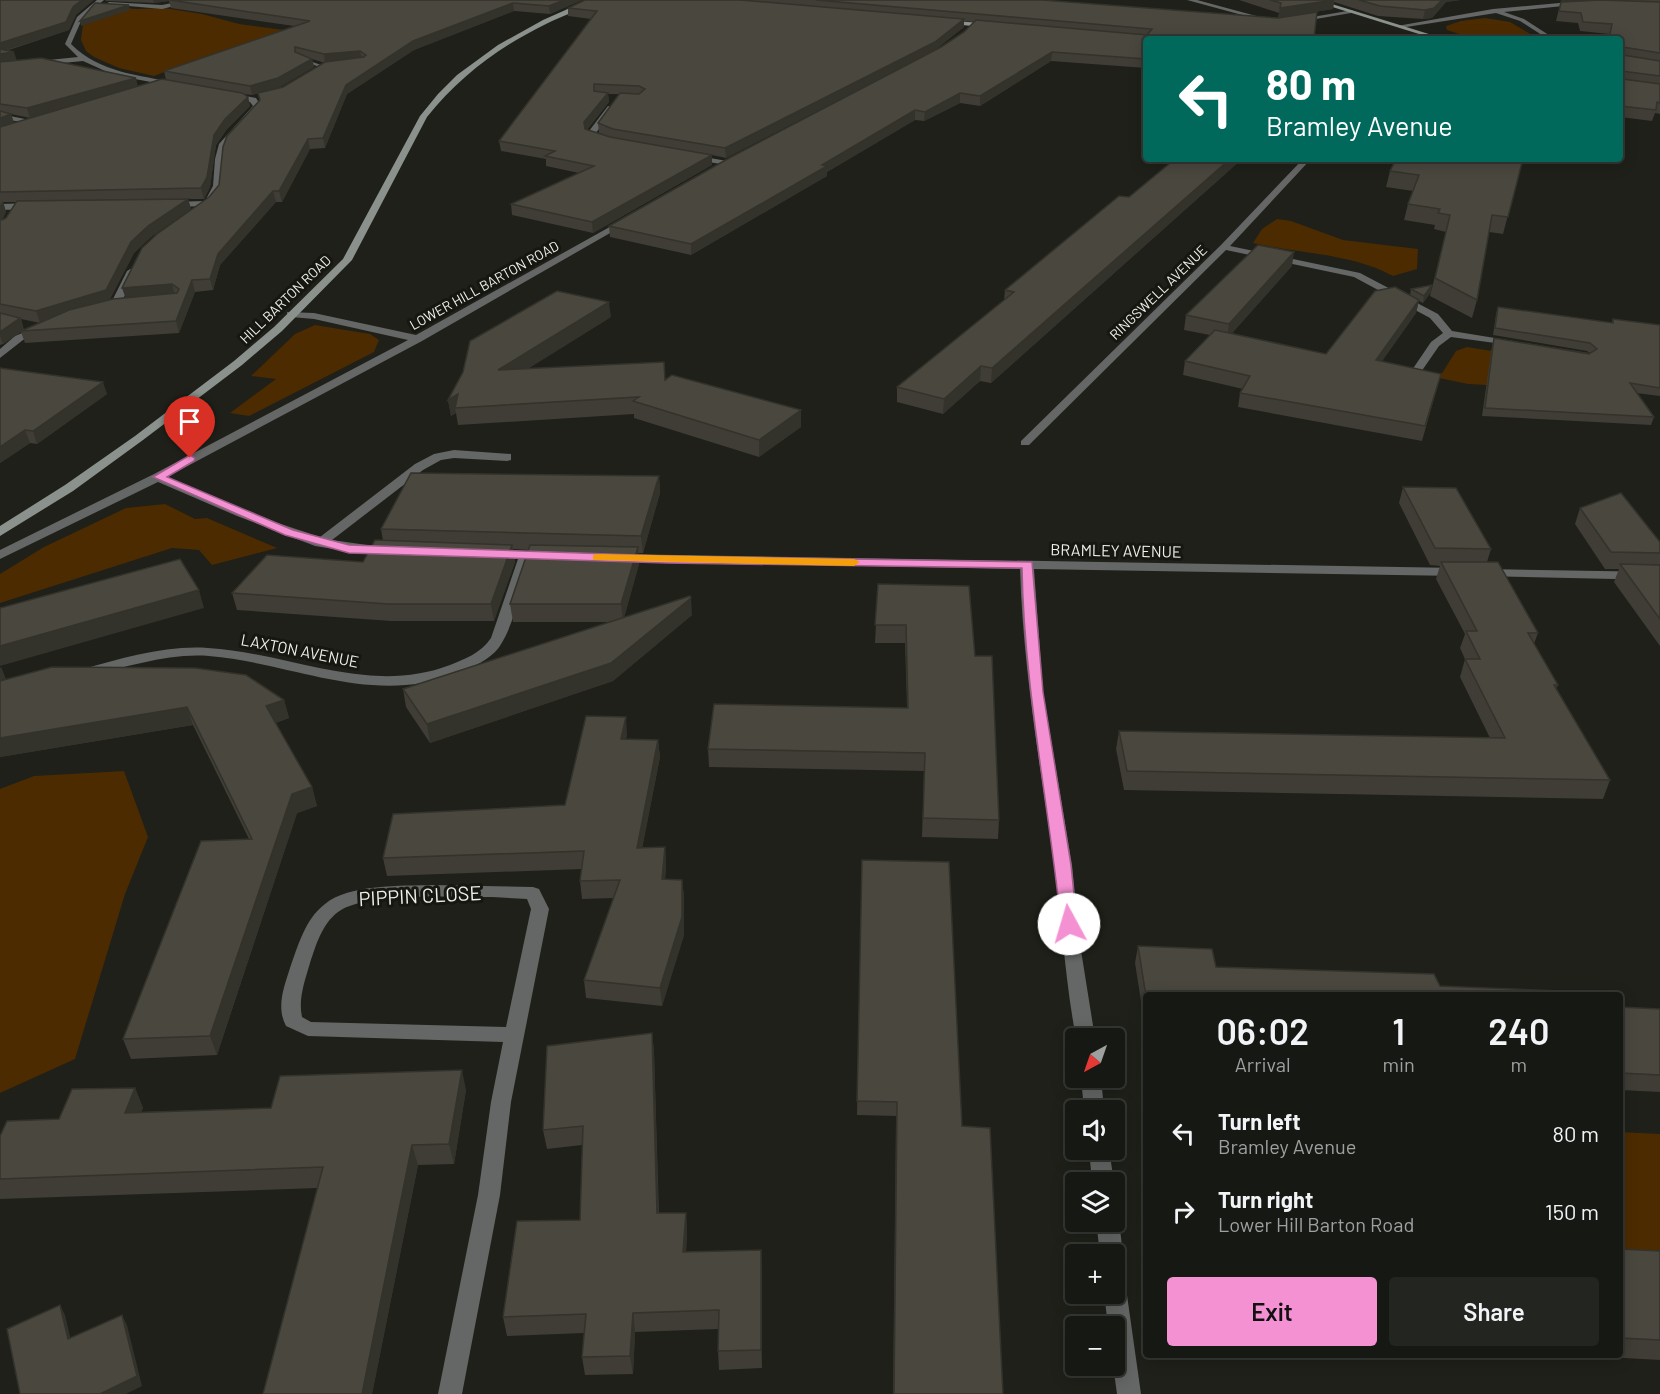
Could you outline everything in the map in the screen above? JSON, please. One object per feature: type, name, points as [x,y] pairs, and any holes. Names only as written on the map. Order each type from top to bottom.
[{"type":"main road","points":[[1313,0],[1432,36]]},
{"type":"main road","name":"HILL BARTON ROAD","points":[[0,532],[69,488],[139,438],[238,363],[278,329],[347,260],[424,117],[438,97],[466,69],[493,51],[523,33],[591,1]]},
{"type":"main road","points":[[939,22],[970,28],[996,27]]},
{"type":"street","points":[[186,87],[102,68],[82,59],[68,44],[75,23],[97,2],[154,7],[196,0]]},
{"type":"street","points":[[1190,0],[1277,22]]},
{"type":"street","points":[[1555,0],[1563,4]]},
{"type":"street","points":[[1400,26],[1493,11],[1563,4],[1588,4]]},
{"type":"street","points":[[1288,22],[1351,11]]},
{"type":"street","points":[[1493,11],[1522,20],[1547,36]]},
{"type":"street","points":[[300,58],[325,68]]},
{"type":"street","points":[[0,68],[32,61],[82,59]]},
{"type":"street","points":[[148,89],[165,83]]},
{"type":"street","points":[[219,93],[253,100],[262,98]]},
{"type":"street","points":[[611,143],[590,135],[618,98]]},
{"type":"street","points":[[193,215],[217,192],[220,179],[219,156],[223,144],[257,106],[253,100]]},
{"type":"street","points":[[0,116],[30,122]]},
{"type":"street","points":[[10,129],[51,117]]},
{"type":"street","points":[[681,155],[727,163]]},
{"type":"street","points":[[717,169],[737,158]]},
{"type":"street","name":"RINGSWELL AVENUE","points":[[1025,443],[1224,247],[1304,162]]},
{"type":"street","points":[[160,205],[207,204]]},
{"type":"street","points":[[0,207],[44,205]]},
{"type":"street","points":[[10,216],[16,206]]},
{"type":"street","name":"LOWER HILL BARTON ROAD","points":[[0,555],[158,477],[190,458],[305,400],[634,217]]},
{"type":"street","points":[[1224,247],[1357,274],[1434,316],[1449,334],[1527,346]]},
{"type":"street","points":[[132,303],[111,307],[135,266]]},
{"type":"street","points":[[291,314],[325,318],[418,339]]},
{"type":"street","points":[[0,356],[19,338],[45,327],[23,323]]},
{"type":"street","points":[[1417,370],[1435,344],[1449,334]]},
{"type":"street","points":[[320,543],[419,466],[438,457],[454,454],[507,456]]},
{"type":"street","points":[[158,477],[289,533],[320,543],[349,549],[407,552]]},
{"type":"street","points":[[478,554],[561,556]]},
{"type":"street","name":"LAXTON AVENUE","points":[[74,676],[139,659],[207,652],[240,655],[331,676],[393,684],[428,679],[480,657],[496,642],[526,555]]},
{"type":"street","name":"BRAMLEY AVENUE","points":[[607,558],[1660,576]]},
{"type":"street","points":[[1028,564],[1029,619],[1036,692],[1063,865],[1071,944],[1084,1028]]},
{"type":"street","name":"PIPPIN CLOSE","points":[[450,1394],[489,1195],[501,1102],[515,1035],[540,909],[533,893],[503,890],[363,895],[337,903],[317,923],[303,956],[288,1005],[293,1021],[308,1029],[515,1035]]},
{"type":"street","points":[[1117,1304],[1129,1394]]},
{"type":"shaded area","points":[[115,7],[164,8],[202,14],[239,24],[322,35],[237,55],[209,55],[154,76],[119,68],[86,51],[81,40],[83,24]]},
{"type":"shaded area","points":[[1485,18],[1510,22],[1534,36],[1465,36],[1447,30],[1446,26],[1461,21]]},
{"type":"shaded area","points":[[1277,219],[1291,221],[1343,240],[1418,249],[1417,269],[1393,276],[1377,268],[1342,258],[1253,243],[1262,229]]},
{"type":"shaded area","points":[[315,325],[370,334],[379,340],[374,352],[249,416],[230,413],[276,379],[251,376],[295,334]]},
{"type":"shaded area","points":[[1467,347],[1615,370],[1584,390],[1468,384],[1439,378],[1456,351]]},
{"type":"shaded area","points":[[165,504],[195,519],[207,518],[277,548],[212,565],[199,550],[172,548],[0,603],[0,574],[44,547],[126,508]]},
{"type":"shaded area","points":[[124,771],[148,837],[125,894],[75,1059],[0,1093],[0,789],[34,776]]},
{"type":"shaded area","points":[[1623,1132],[1660,1134],[1660,1260],[1623,1258]]},
{"type":"building","points":[[0,0],[82,0],[73,7],[66,22],[0,43]]},
{"type":"building","points":[[170,0],[564,0],[549,6],[513,3],[413,41],[346,85],[323,138],[308,139],[279,191],[273,191],[218,254],[210,279],[192,280],[176,321],[21,331],[69,310],[113,299],[177,293],[179,289],[172,284],[122,288],[142,248],[157,234],[209,197],[219,185],[223,147],[227,136],[260,100],[258,93],[283,87],[325,62],[366,55],[360,51],[324,54],[295,47],[295,52],[312,59],[278,78],[250,86],[164,71],[310,21]]},
{"type":"building","points":[[585,0],[740,0],[964,19],[935,42],[725,148],[613,129],[598,123],[620,93],[639,94],[645,89],[639,86],[594,84],[594,91],[608,93],[584,122],[585,129],[610,137],[712,155],[592,222],[511,204],[594,166],[545,156],[555,151],[499,141],[597,11],[568,8]]},
{"type":"building","points":[[816,0],[1042,0],[1278,18],[1317,12],[1314,36],[1143,36],[1143,59],[1052,52],[980,96],[960,93],[925,112],[915,110],[822,165],[827,166],[691,244],[609,226],[731,157],[941,47],[964,32],[976,20],[1147,35],[1152,29]]},
{"type":"building","points":[[1270,0],[1334,0],[1280,8],[1281,3]]},
{"type":"building","points":[[1359,0],[1442,0],[1434,8],[1425,10],[1380,6]]},
{"type":"building","points":[[1601,0],[1660,2],[1660,53],[1623,47],[1623,36],[1610,36],[1612,24],[1583,22],[1581,13],[1559,11],[1561,2]]},
{"type":"building","points":[[95,3],[129,5],[80,21]]},
{"type":"building","points":[[0,49],[14,52],[0,54]]},
{"type":"building","points":[[1623,55],[1660,61],[1660,76],[1623,71]]},
{"type":"building","points":[[41,58],[136,78],[27,108],[0,104],[0,62]]},
{"type":"building","points":[[162,79],[242,93],[248,97],[225,119],[214,135],[207,177],[201,188],[0,192],[0,127]]},
{"type":"building","points":[[1623,79],[1660,84],[1660,103],[1657,102],[1656,110],[1623,106]]},
{"type":"building","points":[[0,111],[11,114],[0,118]]},
{"type":"building","points":[[1171,162],[1227,162],[992,368],[981,366],[944,399],[897,387],[1014,292],[1005,290],[1119,196],[1129,197]]},
{"type":"building","points":[[1394,162],[1522,162],[1508,217],[1492,215],[1477,300],[1435,278],[1450,215],[1438,213],[1440,209],[1408,204],[1419,175],[1390,171]]},
{"type":"building","points":[[188,199],[148,226],[131,242],[106,290],[36,311],[0,304],[0,219],[6,218],[17,201]]},
{"type":"building","points":[[1258,245],[1294,252],[1229,324],[1186,315]]},
{"type":"building","points":[[1432,285],[1424,296],[1411,289]]},
{"type":"building","points":[[1395,287],[1419,300],[1376,360],[1441,374],[1425,426],[1240,393],[1250,376],[1185,361],[1215,330],[1326,354],[1375,291]]},
{"type":"building","points":[[557,291],[609,302],[498,370],[664,362],[665,380],[672,375],[801,410],[759,440],[633,401],[639,397],[455,408],[458,394],[448,400],[463,372],[470,341]]},
{"type":"building","points":[[1498,307],[1613,323],[1613,319],[1660,325],[1660,388],[1630,383],[1654,417],[1485,408],[1494,338],[1589,354],[1597,349],[1590,343],[1495,328]]},
{"type":"building","points":[[0,313],[20,318],[0,332]]},
{"type":"building","points":[[0,368],[103,382],[33,431],[25,430],[0,447]]},
{"type":"building","points":[[411,473],[659,476],[641,536],[381,529]]},
{"type":"building","points":[[1403,487],[1456,488],[1491,549],[1435,548]]},
{"type":"building","points":[[1621,493],[1660,542],[1660,553],[1611,552],[1580,508]]},
{"type":"building","points":[[375,540],[512,545],[491,604],[388,604],[232,593],[267,555],[363,562]]},
{"type":"building","points":[[530,545],[638,547],[621,604],[510,604]]},
{"type":"building","points":[[180,559],[199,590],[0,646],[0,608]]},
{"type":"building","points":[[1441,562],[1498,562],[1538,633],[1528,633],[1558,685],[1554,685],[1610,780],[1127,771],[1119,731],[1505,738],[1465,659],[1480,659],[1466,631],[1477,631]]},
{"type":"building","points":[[1620,564],[1660,565],[1660,619]]},
{"type":"building","points":[[878,584],[969,586],[975,656],[992,656],[999,820],[923,818],[925,753],[708,749],[714,704],[908,708],[906,625],[875,625]]},
{"type":"building","points":[[690,596],[691,598],[611,663],[427,724],[403,689]]},
{"type":"building","points":[[52,667],[195,668],[246,675],[284,700],[266,706],[312,787],[292,794],[210,1036],[123,1039],[201,841],[252,839],[187,707],[0,738],[0,681]]},
{"type":"building","points":[[586,716],[626,717],[621,739],[658,740],[637,848],[665,847],[662,879],[682,880],[682,917],[660,988],[584,980],[620,880],[580,881],[584,851],[383,858],[393,814],[565,805]]},
{"type":"building","points":[[862,860],[949,862],[962,1126],[990,1128],[1003,1394],[894,1394],[897,1102],[857,1101]]},
{"type":"building","points":[[1138,946],[1212,949],[1216,967],[1434,974],[1440,986],[1561,992],[1145,992]]},
{"type":"building","points":[[1623,1007],[1660,1009],[1660,1075],[1623,1073]]},
{"type":"building","points":[[652,1033],[657,1213],[686,1213],[683,1252],[761,1250],[761,1350],[718,1351],[719,1310],[633,1313],[630,1356],[582,1357],[586,1314],[503,1317],[517,1221],[580,1220],[583,1126],[543,1130],[547,1046]]},
{"type":"building","points":[[462,1070],[449,1144],[412,1145],[362,1394],[263,1394],[323,1167],[0,1179],[0,1136],[7,1121],[59,1119],[72,1089],[135,1088],[125,1113],[271,1108],[280,1076]]},
{"type":"building","points":[[1623,1249],[1660,1251],[1660,1340],[1623,1338]]},
{"type":"building","points":[[60,1305],[68,1339],[122,1315],[137,1376],[100,1394],[20,1394],[7,1329]]},
{"type":"slow traffic","points":[[598,557],[854,562]]},
{"type":"route","points":[[190,458],[158,477],[289,533],[349,549],[666,560],[1028,564],[1029,619],[1036,692],[1063,865],[1069,924]]}]
